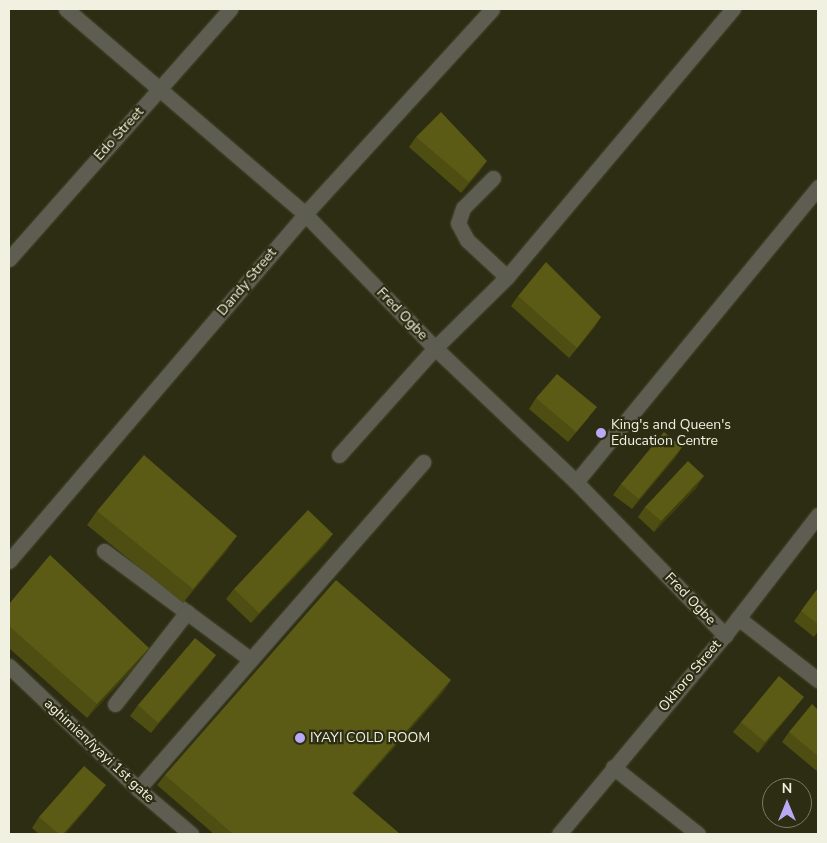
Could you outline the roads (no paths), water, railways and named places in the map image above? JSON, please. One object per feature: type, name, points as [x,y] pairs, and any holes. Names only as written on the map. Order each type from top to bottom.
[{"type":"street","name":"Fred Ogbe","points":[[66,9],[306,214],[435,348],[576,482],[725,635]]},
{"type":"street","name":"Edo Street","points":[[9,259],[230,9]]},
{"type":"street","name":"Dandy Street","points":[[9,561],[306,214],[492,9]]},
{"type":"street","points":[[339,455],[435,348],[507,277],[732,9]]},
{"type":"street","points":[[493,178],[463,208],[458,223],[466,240],[507,277]]},
{"type":"street","points":[[576,482],[818,187]]},
{"type":"street","points":[[138,789],[424,462]]},
{"type":"street","name":"Okhoro Street","points":[[558,834],[725,635],[818,514]]},
{"type":"street","points":[[104,551],[250,659]]},
{"type":"street","points":[[114,704],[187,612]]},
{"type":"street","name":"Fred Ogbe","points":[[738,618],[818,680]]},
{"type":"street","name":"aghimien/iyayi 1st gate","points":[[9,666],[138,789],[191,834]]},
{"type":"street","points":[[613,767],[698,834]]},
{"type":"place","name":"King's and Queen's Education Centre","points":[[601,433]]},
{"type":"place","name":"IYAYI COLD ROOM","points":[[300,738]]}]
